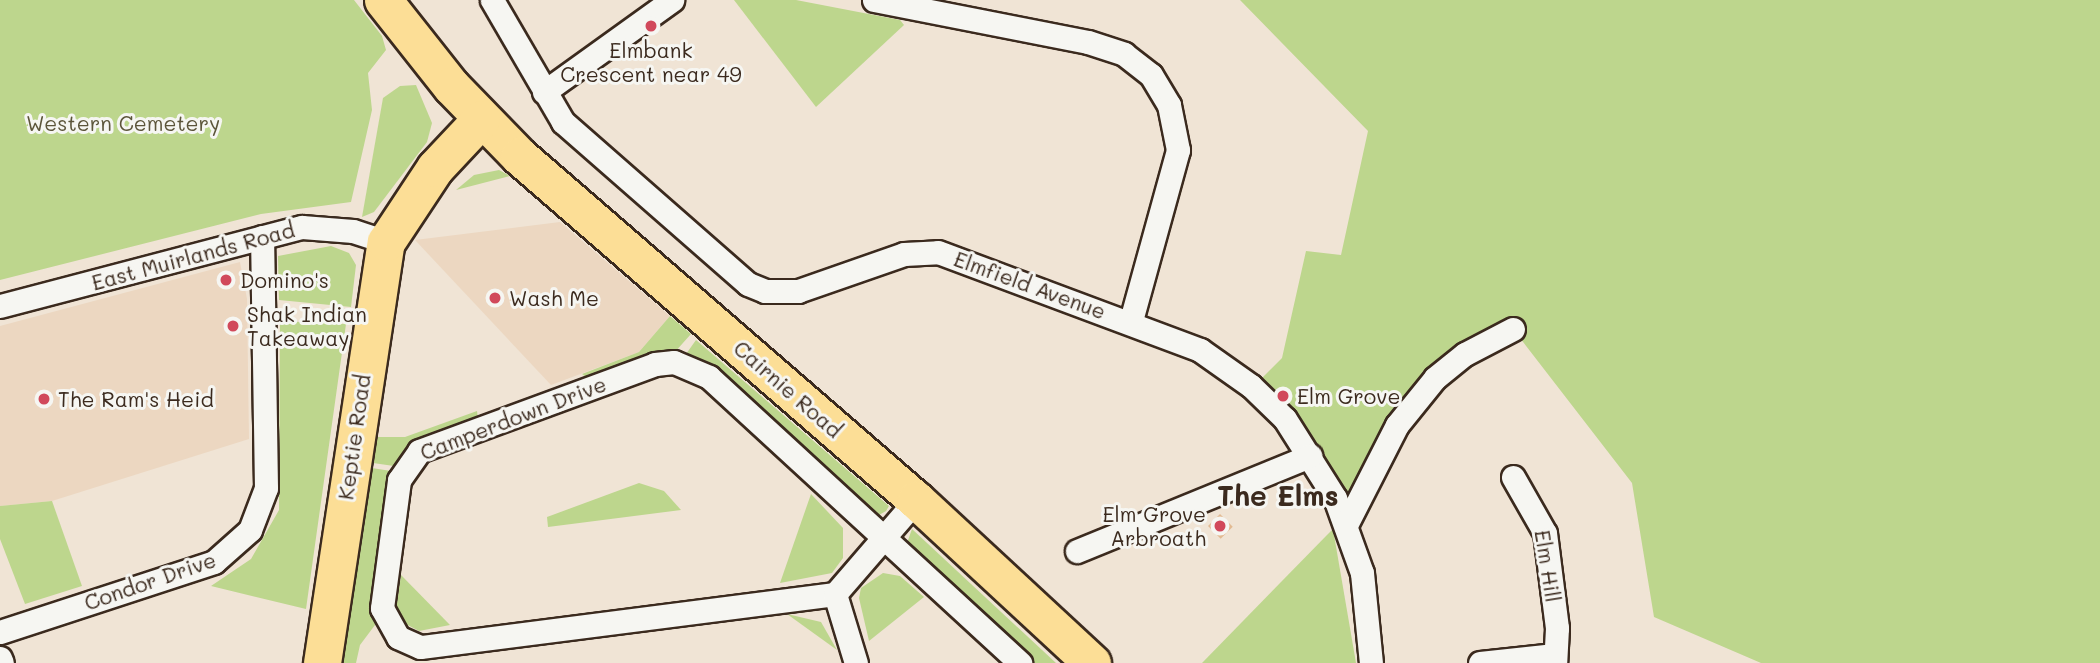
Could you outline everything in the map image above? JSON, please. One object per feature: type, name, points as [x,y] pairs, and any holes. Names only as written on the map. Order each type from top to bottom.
[{"type":"main road","name":"Cairnie Road","points":[[390,2],[481,119],[916,500],[1092,663]]},
{"type":"main road","name":"Keptie Road","points":[[322,663],[386,242],[435,168],[481,119]]},
{"type":"street","name":"Elmfield Avenue","points":[[492,0],[544,92],[595,155],[731,273],[765,291],[798,291],[904,254],[938,252],[1131,321],[1200,351],[1251,386],[1285,419],[1310,456],[1346,525],[1362,573],[1371,663]]},
{"type":"street","points":[[544,92],[673,0]]},
{"type":"street","points":[[874,0],[1088,42],[1124,54],[1151,75],[1169,105],[1178,150],[1131,321]]},
{"type":"street","name":"East Muirlands Road","points":[[0,306],[302,227],[328,227],[386,242]]},
{"type":"street","name":"Condor Drive","points":[[0,632],[214,562],[250,530],[266,488],[262,237]]},
{"type":"street","points":[[1346,525],[1397,425],[1435,378],[1465,354],[1513,329]]},
{"type":"street","name":"Camperdown Drive","points":[[835,594],[420,647],[398,637],[382,608],[399,480],[419,450],[655,364],[693,366],[709,377],[1020,663]]},
{"type":"street","points":[[1077,551],[1310,456]]},
{"type":"street","name":"Elm Hill","points":[[1513,477],[1545,533],[1555,659]]},
{"type":"street","points":[[856,663],[835,594],[916,500]]},
{"type":"street","points":[[0,657],[2,663]]},
{"type":"street","points":[[1480,663],[1555,659]]},
{"type":"shaded area","points":[[560,222],[670,316],[639,352],[551,385],[415,240]]},
{"type":"shaded area","points":[[240,262],[247,299],[249,439],[52,501],[0,506],[0,326]]},
{"type":"green space","name":"Western Cemetery","points":[[0,0],[354,0],[382,36],[386,50],[368,73],[372,110],[351,202],[261,214],[0,280]]},
{"type":"green space","points":[[734,0],[796,0],[900,20],[904,25],[816,107]]},
{"type":"green space","points":[[1240,0],[2100,0],[2100,663],[1761,663],[1654,617],[1632,483],[1513,329],[1461,346],[1346,515],[1256,384],[1282,358],[1306,251],[1341,255],[1368,131]]},
{"type":"green space","points":[[416,85],[432,123],[427,142],[374,212],[362,217],[383,98],[400,86]]},
{"type":"green space","points":[[499,170],[510,176],[456,190],[474,175]]},
{"type":"green space","points":[[331,246],[349,253],[356,265],[351,307],[279,300],[278,256]]},
{"type":"green space","points":[[670,316],[691,334],[674,353],[589,379],[582,374],[639,352]]},
{"type":"green space","points":[[280,321],[346,324],[306,609],[211,586],[251,559],[279,510]]},
{"type":"green space","points":[[696,340],[889,506],[886,511],[879,515],[865,510],[702,361],[686,354]]},
{"type":"green space","points":[[477,411],[478,419],[416,443],[394,466],[373,463],[377,437],[405,437]]},
{"type":"green space","points":[[372,468],[391,471],[375,625],[360,645],[356,663],[341,663]]},
{"type":"green space","points":[[639,483],[664,491],[681,510],[548,527],[547,517]]},
{"type":"green space","points":[[811,494],[843,528],[843,558],[832,573],[780,583]]},
{"type":"green space","points":[[52,501],[82,586],[25,604],[0,539],[0,506]]},
{"type":"green space","points":[[912,529],[1056,663],[1033,663],[915,555],[907,543]]},
{"type":"green space","points":[[1333,529],[1356,663],[1202,663],[1327,535]]},
{"type":"green space","points":[[883,573],[900,576],[924,597],[869,641],[859,598],[861,588]]},
{"type":"green space","points":[[401,575],[450,625],[419,631],[402,622],[396,610]]},
{"type":"green space","points":[[787,614],[821,622],[837,650]]},
{"type":"building","name":"Elm Grove Arbroath","points":[[1220,514],[1233,527],[1221,539],[1208,526]]},
{"type":"place","name":"Elmbank Crescent near 49","points":[[651,26]]},
{"type":"place","name":"Domino's","points":[[226,280]]},
{"type":"place","name":"Wash Me","points":[[495,298]]},
{"type":"place","name":"Shak Indian Takeaway","points":[[233,326]]},
{"type":"place","name":"Elm Grove","points":[[1283,396]]},
{"type":"place","name":"The Ram's Heid","points":[[44,399]]},
{"type":"place","name":"Elm Grove Arbroath","points":[[1220,526]]},
{"type":"district","name":"The Elms","points":[[1278,495]]}]
